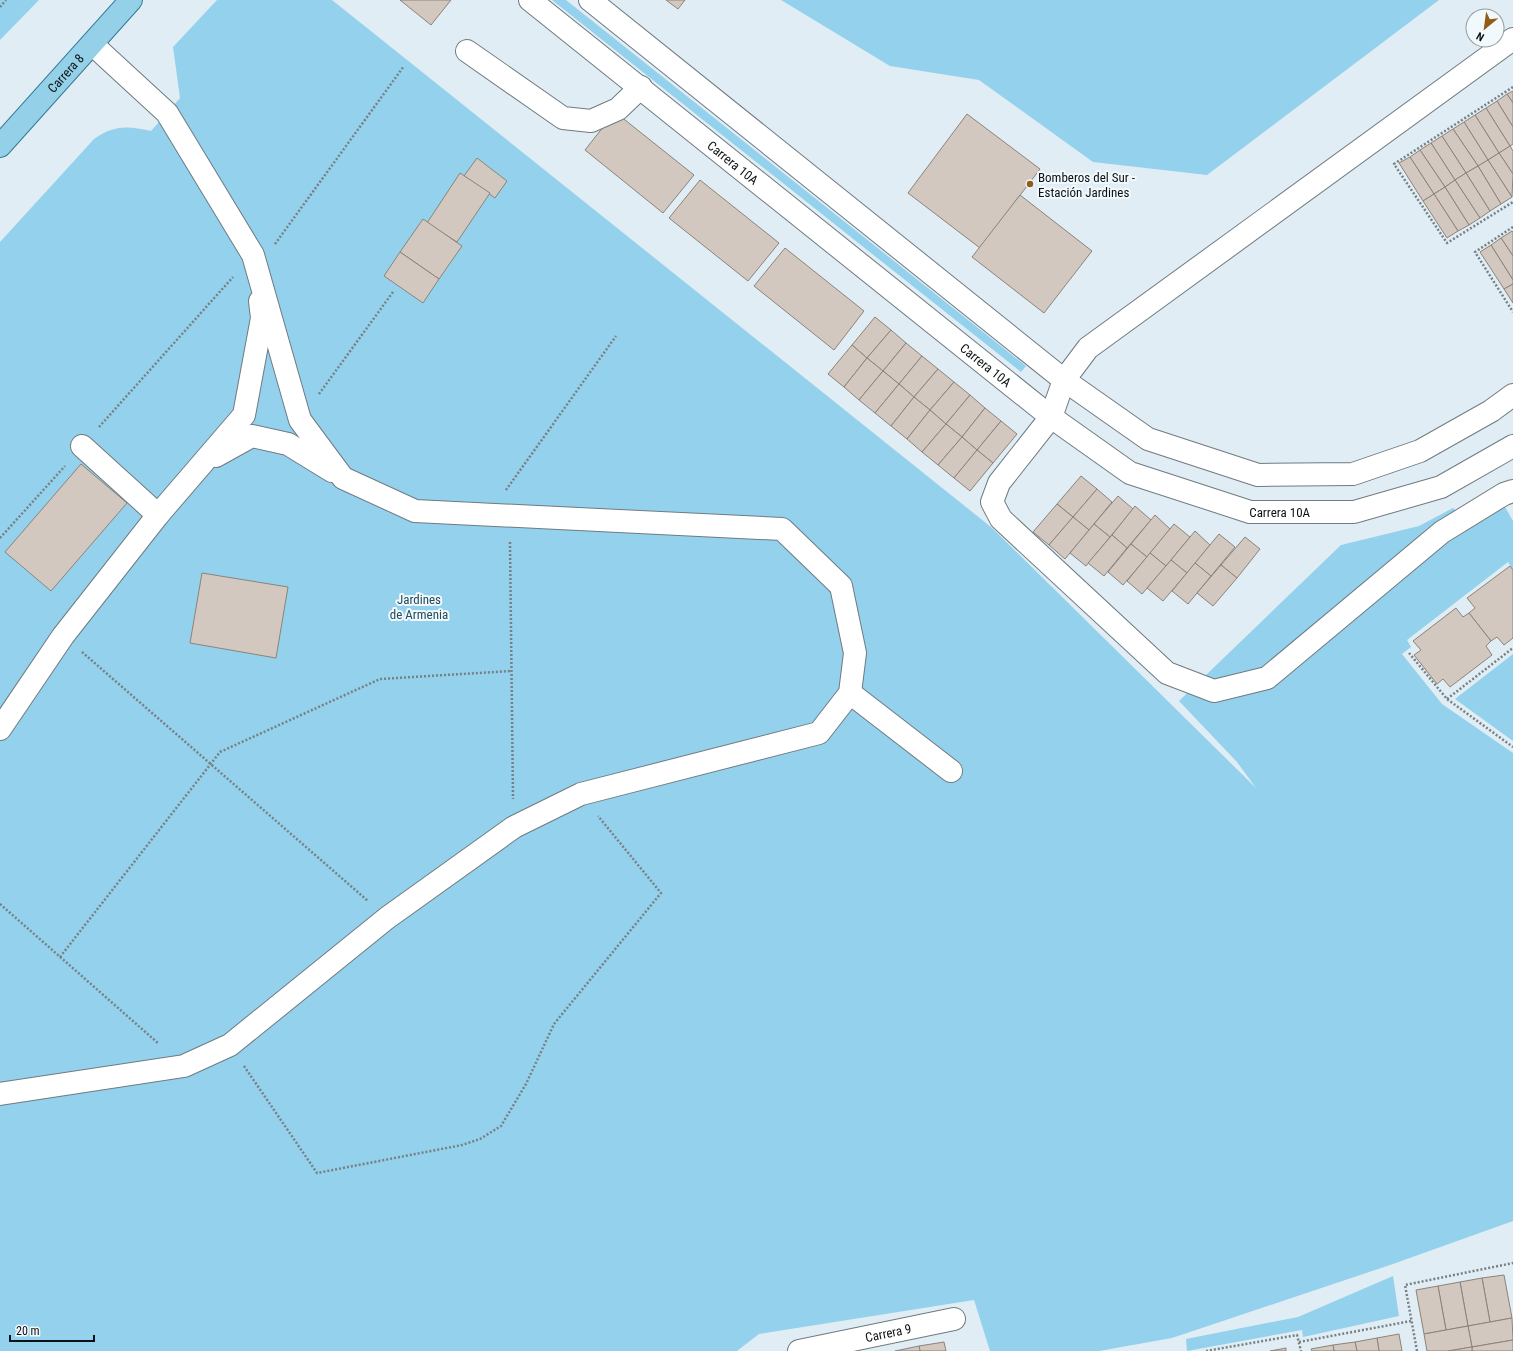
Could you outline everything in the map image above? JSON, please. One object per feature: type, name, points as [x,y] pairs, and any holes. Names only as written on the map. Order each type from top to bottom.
[{"type":"main road","name":"Carrera 8","points":[[0,146],[131,0]]},
{"type":"street","name":"Carrera 10A","points":[[530,0],[641,87],[1051,417],[1130,473],[1250,512],[1354,512],[1440,487],[1513,446]]},
{"type":"street","points":[[590,0],[1064,380],[1148,439],[1258,475],[1353,474],[1420,451],[1491,411],[1513,395]]},
{"type":"street","points":[[1513,39],[1088,348],[1064,380],[1051,417],[999,483],[992,502],[1001,519],[1167,673],[1214,691],[1267,678],[1442,532],[1504,494],[1513,491]]},
{"type":"street","points":[[92,44],[167,113],[255,261],[300,420],[343,478]]},
{"type":"street","points":[[467,51],[564,118],[591,121],[618,109],[641,87]]},
{"type":"street","points":[[0,729],[63,636],[158,515],[244,415],[262,318],[255,261]]},
{"type":"street","points":[[0,1094],[184,1066],[230,1046],[387,918],[514,827],[581,794],[819,733],[850,693],[855,653],[842,586],[782,529],[415,511],[343,478],[288,444],[252,436],[204,463]]},
{"type":"street","points":[[82,446],[158,515]]},
{"type":"street","points":[[850,693],[951,771]]},
{"type":"street","name":"Carrera 9","points":[[799,1351],[954,1319]]},
{"type":"path","points":[[0,7],[6,0]]},
{"type":"path","points":[[0,538],[82,446],[255,261],[404,66]]},
{"type":"path","points":[[1513,87],[1394,164],[1447,243],[1513,202]]},
{"type":"path","points":[[1513,227],[1475,252],[1513,312]]},
{"type":"path","points":[[300,420],[393,292]]},
{"type":"path","points":[[514,827],[511,671],[499,515],[616,336]]},
{"type":"path","points":[[63,636],[210,762],[387,918]]},
{"type":"path","points":[[1446,699],[1513,648]]},
{"type":"path","points":[[1409,652],[1446,699],[1513,747]]},
{"type":"path","points":[[60,957],[210,762],[220,752],[380,679],[511,671]]},
{"type":"path","points":[[230,1046],[317,1173],[462,1145],[480,1139],[501,1126],[526,1084],[554,1024],[661,893],[581,794]]},
{"type":"path","points":[[0,904],[184,1066]]},
{"type":"path","points":[[1417,1351],[1405,1285],[1513,1263]]},
{"type":"path","points":[[1299,1342],[1411,1322]]},
{"type":"path","points":[[1206,1351],[1297,1335],[1301,1351]]},
{"type":"green space","points":[[0,0],[39,0],[0,40]]},
{"type":"green space","name":"Jardines de Armenia","points":[[217,0],[332,0],[991,527],[1256,788],[1237,762],[1179,701],[1341,545],[1419,526],[1453,508],[1462,516],[1501,500],[1513,521],[1513,570],[1508,562],[1407,640],[1411,647],[1402,654],[1442,704],[1513,753],[1513,1221],[1393,1264],[1172,1338],[1099,1351],[990,1351],[974,1300],[759,1334],[737,1351],[0,1351],[0,242],[94,139],[108,131],[121,128],[135,128],[151,131],[180,98],[173,47]]},
{"type":"green space","points":[[552,0],[566,0],[1026,366],[1021,372]]},
{"type":"green space","points":[[781,0],[1439,0],[1207,175],[1093,162],[979,80],[890,66]]},
{"type":"green space","points":[[1513,654],[1513,741],[1455,699]]},
{"type":"green space","points":[[1393,1276],[1399,1316],[1303,1337],[1302,1330],[1187,1351],[1186,1339],[1298,1317]]},
{"type":"building","points":[[400,0],[451,0],[431,25]]},
{"type":"building","points":[[666,0],[685,0],[678,9]]},
{"type":"building","points":[[1513,91],[1513,103],[1507,94]]},
{"type":"building","points":[[1507,94],[1513,103],[1513,127],[1497,101]]},
{"type":"building","points":[[1497,101],[1513,127],[1513,144],[1510,146],[1486,108]]},
{"type":"building","points":[[1486,108],[1510,146],[1499,153],[1475,115]]},
{"type":"building","points":[[615,112],[694,175],[663,213],[585,150]]},
{"type":"building","points":[[967,114],[1040,169],[980,248],[908,193]]},
{"type":"building","points":[[1475,115],[1499,153],[1488,160],[1464,122]]},
{"type":"building","points":[[1464,122],[1488,160],[1478,166],[1453,129]]},
{"type":"building","points":[[1453,129],[1478,166],[1466,173],[1442,136]]},
{"type":"building","points":[[1442,136],[1466,173],[1455,180],[1431,143]]},
{"type":"building","points":[[1431,143],[1455,180],[1445,187],[1420,150]]},
{"type":"building","points":[[1510,146],[1513,151],[1513,174],[1499,153]]},
{"type":"building","points":[[1420,150],[1445,187],[1434,194],[1410,157]]},
{"type":"building","points":[[1499,153],[1513,174],[1512,197],[1488,160]]},
{"type":"building","points":[[1410,157],[1434,194],[1423,201],[1399,163]]},
{"type":"building","points":[[477,158],[507,181],[495,198],[464,176]]},
{"type":"building","points":[[1488,160],[1512,197],[1501,204],[1478,166]]},
{"type":"building","points":[[1478,166],[1501,204],[1490,211],[1466,173]]},
{"type":"building","points":[[460,173],[490,193],[457,242],[427,223]]},
{"type":"building","points":[[1466,173],[1490,211],[1480,218],[1455,180]]},
{"type":"building","points":[[700,180],[779,243],[748,281],[669,218]]},
{"type":"building","points":[[1455,180],[1480,218],[1469,225],[1445,187]]},
{"type":"building","points":[[1445,187],[1469,225],[1458,231],[1434,194]]},
{"type":"building","points":[[1434,194],[1458,231],[1447,238],[1423,201]]},
{"type":"building","points":[[1020,195],[1092,251],[1044,313],[972,257]]},
{"type":"building","points":[[423,219],[462,246],[439,279],[400,252]]},
{"type":"building","points":[[1512,231],[1513,232],[1513,256],[1501,238]]},
{"type":"building","points":[[1501,238],[1513,256],[1513,280],[1491,245]]},
{"type":"building","points":[[1491,245],[1513,280],[1513,284],[1504,289],[1480,252]]},
{"type":"building","points":[[785,248],[864,311],[834,350],[754,286]]},
{"type":"building","points":[[400,252],[439,279],[423,303],[384,276]]},
{"type":"building","points":[[1513,284],[1513,303],[1504,289]]},
{"type":"building","points":[[875,317],[891,330],[867,358],[852,345]]},
{"type":"building","points":[[891,330],[906,343],[883,371],[867,358]]},
{"type":"building","points":[[906,343],[922,356],[899,384],[883,371]]},
{"type":"building","points":[[852,345],[867,358],[844,387],[828,374]]},
{"type":"building","points":[[922,356],[938,369],[914,397],[899,384]]},
{"type":"building","points":[[867,358],[883,371],[859,400],[844,387]]},
{"type":"building","points":[[938,369],[954,382],[930,410],[914,397]]},
{"type":"building","points":[[883,371],[899,384],[875,413],[859,400]]},
{"type":"building","points":[[954,382],[970,395],[946,424],[930,410]]},
{"type":"building","points":[[899,384],[914,397],[891,426],[875,413]]},
{"type":"building","points":[[970,395],[985,408],[962,437],[946,424]]},
{"type":"building","points":[[914,397],[930,410],[907,439],[891,426]]},
{"type":"building","points":[[985,408],[1001,421],[977,450],[962,437]]},
{"type":"building","points":[[930,410],[946,424],[922,452],[907,439]]},
{"type":"building","points":[[1001,421],[1017,434],[993,463],[977,450]]},
{"type":"building","points":[[946,424],[962,437],[938,465],[922,452]]},
{"type":"building","points":[[962,437],[977,450],[954,478],[938,465]]},
{"type":"building","points":[[977,450],[993,463],[970,491],[954,478]]},
{"type":"building","points":[[81,464],[127,503],[51,591],[5,552]]},
{"type":"building","points":[[1081,476],[1097,489],[1073,517],[1057,504]]},
{"type":"building","points":[[1097,489],[1112,502],[1089,530],[1073,517]]},
{"type":"building","points":[[1118,496],[1133,509],[1110,537],[1094,524]]},
{"type":"building","points":[[1057,504],[1073,517],[1049,545],[1033,532]]},
{"type":"building","points":[[1135,506],[1151,520],[1127,548],[1112,535]]},
{"type":"building","points":[[1155,515],[1170,529],[1147,557],[1131,544]]},
{"type":"building","points":[[1073,517],[1089,530],[1065,559],[1049,545]]},
{"type":"building","points":[[1094,524],[1110,537],[1086,566],[1070,553]]},
{"type":"building","points":[[1174,524],[1190,537],[1166,566],[1150,553]]},
{"type":"building","points":[[1195,531],[1210,545],[1187,573],[1171,560]]},
{"type":"building","points":[[1219,534],[1235,547],[1211,576],[1195,563]]},
{"type":"building","points":[[1112,535],[1127,548],[1104,576],[1088,563]]},
{"type":"building","points":[[1245,537],[1260,549],[1237,578],[1221,565]]},
{"type":"building","points":[[1131,544],[1147,557],[1123,585],[1108,572]]},
{"type":"building","points":[[1150,553],[1166,566],[1142,594],[1127,581]]},
{"type":"building","points":[[1171,560],[1187,573],[1163,601],[1147,588]]},
{"type":"building","points":[[1195,563],[1211,576],[1188,604],[1172,591]]},
{"type":"building","points":[[1221,565],[1237,578],[1213,606],[1197,593]]},
{"type":"building","points":[[1510,566],[1513,570],[1513,638],[1504,645],[1497,637],[1491,641],[1469,613],[1475,608],[1467,598]]},
{"type":"building","points":[[202,573],[288,587],[276,658],[190,643]]},
{"type":"building","points":[[1456,608],[1463,617],[1469,613],[1491,641],[1486,646],[1492,655],[1450,687],[1443,679],[1437,684],[1414,655],[1421,650],[1413,641]]},
{"type":"building","points":[[1504,1275],[1512,1318],[1490,1322],[1482,1278]]},
{"type":"building","points":[[1482,1278],[1490,1322],[1468,1326],[1460,1282]]},
{"type":"building","points":[[1460,1282],[1468,1326],[1446,1330],[1438,1286]]},
{"type":"building","points":[[1438,1286],[1446,1330],[1424,1334],[1416,1290]]},
{"type":"building","points":[[1512,1318],[1513,1340],[1472,1347],[1468,1326]]},
{"type":"building","points":[[1468,1326],[1472,1347],[1448,1351],[1427,1351],[1424,1334]]},
{"type":"building","points":[[1399,1334],[1402,1351],[1379,1351],[1377,1338]]},
{"type":"building","points":[[1377,1338],[1379,1351],[1357,1351],[1355,1342]]},
{"type":"building","points":[[1513,1340],[1513,1351],[1472,1351],[1472,1347]]},
{"type":"building","points":[[944,1342],[946,1351],[920,1351],[919,1346]]},
{"type":"building","points":[[1355,1342],[1357,1351],[1334,1351],[1333,1345]]},
{"type":"building","points":[[1333,1345],[1334,1351],[1312,1351],[1311,1349]]},
{"type":"building","points":[[919,1346],[920,1351],[895,1351]]},
{"type":"building","points":[[1472,1347],[1472,1351],[1448,1351]]},
{"type":"building","points":[[1286,1348],[1286,1351],[1270,1351]]},
{"type":"place","name":"Bomberos del Sur - Estación Jardines","points":[[1030,184]]}]
